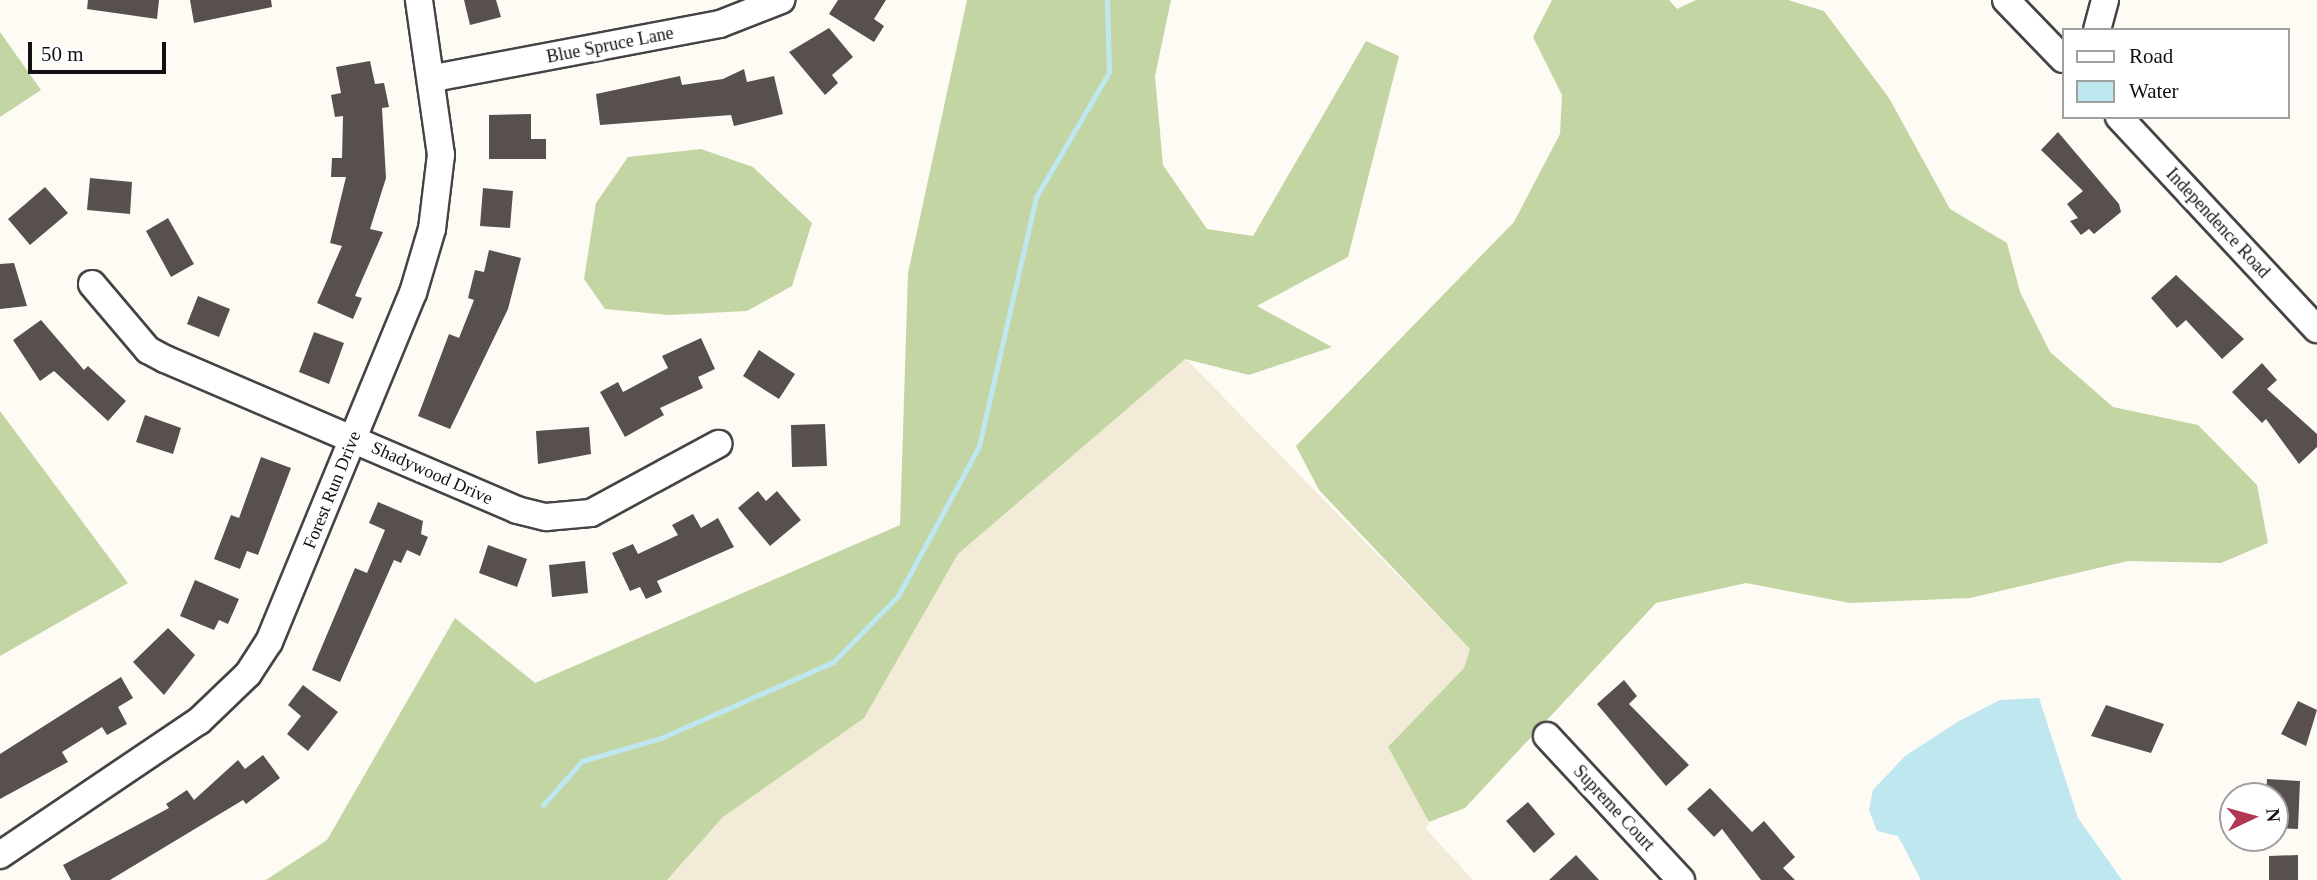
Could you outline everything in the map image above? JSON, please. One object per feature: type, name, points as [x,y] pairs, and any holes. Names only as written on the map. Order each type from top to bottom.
[{"type":"street","name":"Forest Run Drive","points":[[0,855],[199,721],[248,674],[281,617],[413,293],[432,229],[441,155],[434,78],[419,0]]},
{"type":"street","name":"Blue Spruce Lane","points":[[434,78],[720,24],[781,0]]},
{"type":"street","points":[[2006,0],[2062,59]]},
{"type":"street","points":[[2097,28],[2105,0]]},
{"type":"street","name":"Independence Road","points":[[2121,119],[2317,329]]},
{"type":"street","name":"Shadywood Drive","points":[[92,284],[148,349],[546,517],[590,513],[718,444]]},
{"type":"street","name":"Supreme Court","points":[[1547,736],[1672,877]]},
{"type":"shaded area","points":[[1185,358],[1470,649],[1464,668],[1388,748],[1429,822],[1426,829],[1473,880],[667,880],[723,817],[864,717],[958,554]]},
{"type":"green space","points":[[967,0],[1171,0],[1155,76],[1163,165],[1207,229],[1253,236],[1366,41],[1399,56],[1348,257],[1257,306],[1332,347],[1249,375],[1185,359],[958,554],[864,718],[723,817],[667,880],[266,880],[327,840],[455,618],[535,683],[900,525],[908,273]]},
{"type":"green space","points":[[1552,0],[1669,0],[1677,9],[1696,0],[1788,0],[1824,11],[1889,98],[1950,209],[2007,243],[2020,292],[2050,352],[2113,407],[2198,425],[2257,485],[2268,543],[2221,563],[2128,561],[1970,598],[1850,603],[1746,583],[1656,603],[1465,808],[1429,822],[1388,747],[1464,668],[1470,649],[1319,490],[1296,446],[1514,222],[1560,134],[1562,95],[1533,37]]},
{"type":"green space","points":[[0,32],[41,90],[0,117]]},
{"type":"green space","points":[[701,149],[753,167],[812,223],[792,286],[747,311],[669,315],[605,309],[584,279],[596,203],[628,157]]},
{"type":"green space","points":[[0,411],[128,583],[0,656]]},
{"type":"water","points":[[2039,698],[2078,818],[2122,880],[1921,880],[1898,836],[1877,831],[1869,810],[1873,790],[1905,756],[1959,721],[2000,700]]},
{"type":"building","points":[[88,0],[159,0],[157,19],[87,9]]},
{"type":"building","points":[[190,0],[271,0],[272,7],[194,23]]},
{"type":"building","points":[[464,0],[496,0],[501,17],[470,25]]},
{"type":"building","points":[[838,0],[886,0],[874,19],[884,26],[874,42],[829,14]]},
{"type":"building","points":[[829,28],[853,57],[832,75],[838,83],[825,95],[789,52]]},
{"type":"building","points":[[370,61],[375,84],[384,83],[389,107],[382,108],[386,178],[370,229],[383,232],[355,296],[362,298],[353,319],[317,303],[342,246],[330,243],[346,177],[331,177],[332,158],[342,158],[343,116],[335,117],[331,95],[341,93],[336,67]]},
{"type":"building","points":[[744,69],[747,82],[774,76],[783,114],[734,126],[731,115],[600,125],[596,94],[680,76],[682,85],[723,79]]},
{"type":"building","points":[[531,114],[531,139],[546,139],[546,159],[489,159],[489,115]]},
{"type":"building","points":[[2058,132],[2119,204],[2121,212],[2094,234],[2089,229],[2081,235],[2070,221],[2078,218],[2067,204],[2083,191],[2041,150]]},
{"type":"building","points":[[90,178],[132,182],[130,214],[87,210]]},
{"type":"building","points":[[45,187],[68,213],[30,245],[8,219]]},
{"type":"building","points":[[483,188],[513,191],[510,228],[480,226]]},
{"type":"building","points":[[168,218],[194,264],[171,277],[146,231]]},
{"type":"building","points":[[489,250],[521,258],[508,309],[450,429],[418,416],[449,334],[459,338],[474,300],[468,298],[475,270],[484,272]]},
{"type":"building","points":[[14,263],[27,306],[0,309],[0,264]]},
{"type":"building","points":[[2176,275],[2244,339],[2222,359],[2186,320],[2177,328],[2151,298]]},
{"type":"building","points":[[198,296],[230,309],[219,337],[187,324]]},
{"type":"building","points":[[41,320],[84,370],[88,366],[126,401],[108,421],[54,371],[40,381],[13,340]]},
{"type":"building","points":[[314,332],[344,343],[329,384],[299,372]]},
{"type":"building","points":[[701,338],[715,369],[698,377],[703,388],[660,408],[664,415],[625,437],[600,392],[618,382],[623,392],[668,368],[662,356]]},
{"type":"building","points":[[759,350],[795,374],[779,399],[743,376]]},
{"type":"building","points":[[2262,363],[2277,380],[2267,389],[2317,434],[2317,447],[2299,464],[2266,419],[2262,423],[2232,392]]},
{"type":"building","points":[[145,415],[181,428],[173,454],[136,442]]},
{"type":"building","points":[[825,424],[827,466],[792,467],[791,425]]},
{"type":"building","points":[[589,427],[591,454],[538,464],[536,431]]},
{"type":"building","points":[[261,457],[291,468],[258,555],[247,551],[240,569],[214,559],[231,515],[239,518]]},
{"type":"building","points":[[758,491],[766,501],[777,491],[801,520],[770,546],[738,508]]},
{"type":"building","points":[[378,502],[423,521],[421,534],[428,537],[420,556],[407,550],[401,563],[394,560],[340,682],[312,670],[355,568],[367,573],[385,530],[369,523]]},
{"type":"building","points":[[693,514],[701,528],[718,518],[734,547],[657,581],[662,592],[646,599],[640,587],[630,591],[612,553],[633,544],[638,554],[678,535],[672,525]]},
{"type":"building","points":[[488,545],[527,559],[517,587],[479,573]]},
{"type":"building","points":[[585,561],[588,593],[552,597],[549,565]]},
{"type":"building","points":[[195,580],[239,599],[228,624],[219,620],[214,630],[180,616]]},
{"type":"building","points":[[168,628],[195,655],[164,695],[133,662]]},
{"type":"building","points":[[121,677],[133,698],[118,707],[127,724],[107,735],[102,727],[62,752],[68,762],[0,799],[0,754]]},
{"type":"building","points":[[1624,680],[1637,696],[1629,704],[1689,765],[1666,786],[1597,704]]},
{"type":"building","points":[[303,685],[338,712],[308,751],[287,734],[301,716],[288,705]]},
{"type":"building","points":[[2298,701],[2317,710],[2306,746],[2281,734]]},
{"type":"building","points":[[2106,705],[2164,724],[2151,753],[2091,736]]},
{"type":"building","points":[[263,755],[280,778],[246,804],[243,800],[110,880],[71,880],[63,865],[169,808],[166,804],[187,790],[194,800],[238,760],[245,769]]},
{"type":"building","points":[[2267,779],[2300,781],[2298,829],[2289,829],[2289,782],[2267,782]]},
{"type":"building","points":[[1710,788],[1752,832],[1764,821],[1795,857],[1783,868],[1795,880],[1761,880],[1722,829],[1714,837],[1687,809]]},
{"type":"building","points":[[1528,802],[1555,834],[1534,853],[1506,821]]},
{"type":"building","points":[[1576,855],[1599,880],[1549,880]]},
{"type":"building","points":[[2298,855],[2298,880],[2269,880],[2269,856]]},
{"type":"waterway","points":[[543,805],[582,761],[661,738],[833,662],[898,596],[979,446],[1036,197],[1109,72],[1107,0]]}]
